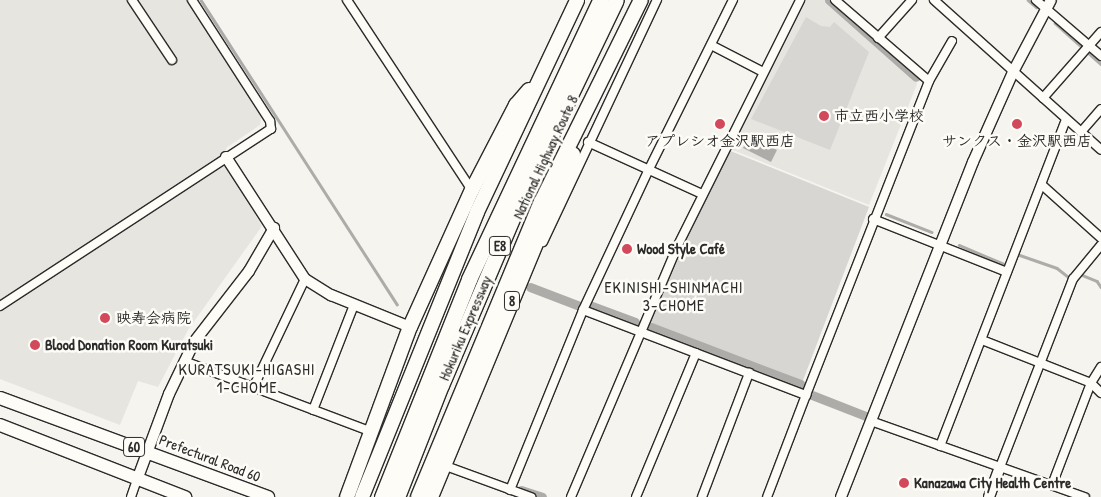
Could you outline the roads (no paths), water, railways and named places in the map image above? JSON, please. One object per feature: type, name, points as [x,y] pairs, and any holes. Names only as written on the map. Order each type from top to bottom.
[{"type":"highway","points":[[362,497],[477,212],[577,0]]},
{"type":"highway","name":"Hokuriku Expressway","points":[[382,497],[469,279],[600,0]]},
{"type":"highway","name":"Hokuriku Expressway","points":[[397,497],[522,195],[616,0]]},
{"type":"highway","name":"National Highway Route 8","points":[[418,497],[541,202],[641,0]]},
{"type":"highway","name":"8","points":[[431,497],[610,73],[619,43]]},
{"type":"highway","points":[[347,497],[410,327],[472,190],[516,105],[538,80]]},
{"type":"main road","name":"Prefectural Road 60","points":[[0,398],[268,497]]},
{"type":"main road","name":"60","points":[[0,425],[185,497]]},
{"type":"street","points":[[132,0],[172,60]]},
{"type":"street","points":[[0,306],[271,129],[270,121],[192,0]]},
{"type":"street","points":[[347,0],[472,190]]},
{"type":"street","points":[[521,281],[548,234],[588,142],[657,0]]},
{"type":"street","points":[[510,490],[583,310],[649,169],[734,0]]},
{"type":"street","points":[[571,497],[640,331],[702,194],[800,0]]},
{"type":"street","points":[[835,0],[929,81]]},
{"type":"street","points":[[878,38],[912,0]]},
{"type":"street","points":[[934,0],[1101,150]]},
{"type":"street","points":[[1036,0],[1049,5],[1087,49],[1101,56]]},
{"type":"street","points":[[841,497],[938,245],[1013,72],[1049,5]]},
{"type":"street","points":[[1043,98],[1101,32]]},
{"type":"street","points":[[767,497],[873,220],[929,81],[952,40]]},
{"type":"street","points":[[711,44],[763,72]]},
{"type":"street","points":[[610,73],[612,91]]},
{"type":"street","points":[[1081,132],[1101,109]]},
{"type":"street","points":[[940,446],[1066,119]]},
{"type":"street","points":[[588,142],[702,194]]},
{"type":"street","points":[[226,157],[274,228],[305,279],[354,304],[410,327]]},
{"type":"street","points":[[1042,185],[1101,238]]},
{"type":"street","points":[[873,220],[1007,272]]},
{"type":"street","points":[[131,497],[147,452],[184,361],[194,342],[249,271],[274,228]]},
{"type":"street","points":[[989,497],[1073,278],[1099,251]]},
{"type":"street","points":[[253,388],[305,279]]},
{"type":"street","points":[[312,410],[354,304]]},
{"type":"street","points":[[583,310],[806,394]]},
{"type":"street","points":[[982,340],[1090,383],[1101,393]]},
{"type":"street","points":[[636,497],[696,352]]},
{"type":"street","points":[[184,361],[372,432]]},
{"type":"street","points":[[1052,485],[1090,383],[1101,367]]},
{"type":"street","points":[[702,497],[749,373]]},
{"type":"street","points":[[871,421],[1085,497]]},
{"type":"street","points":[[443,465],[531,497]]},
{"type":"waterway","points":[[201,0],[397,304]]},
{"type":"waterway","points":[[829,0],[916,77]]},
{"type":"waterway","points":[[1028,0],[1036,7]]},
{"type":"waterway","points":[[1055,23],[1101,64]]},
{"type":"waterway","points":[[886,214],[932,232]]},
{"type":"waterway","points":[[959,245],[1004,264]]},
{"type":"waterway","points":[[1017,254],[1057,268],[1071,279]]},
{"type":"waterway","points":[[1082,275],[1097,281],[1101,287]]},
{"type":"waterway","points":[[530,287],[582,307]]},
{"type":"waterway","points":[[592,306],[635,322]]},
{"type":"waterway","points":[[651,327],[800,384]]},
{"type":"waterway","points":[[812,395],[866,416]]},
{"type":"waterway","points":[[521,490],[542,497]]},
{"type":"place","name":"市立西小学校","points":[[824,116]]},
{"type":"place","name":"アプレシオ金沢駅西店","points":[[720,124]]},
{"type":"place","name":"サンクス・金沢駅西店","points":[[1017,124]]},
{"type":"place","name":"Wood Style Café","points":[[627,249]]},
{"type":"place","name":"映寿会病院","points":[[105,318]]},
{"type":"place","name":"Blood Donation Room Kuratsuki","points":[[35,345]]},
{"type":"place","name":"Kanazawa City Health Centre","points":[[904,483]]},
{"type":"district","name":"EKINISHI-SHINMACHI 3-CHOME","points":[[674,296]]},
{"type":"district","name":"KURATSUKI-HIGASHI 1-CHOME","points":[[247,378]]}]
